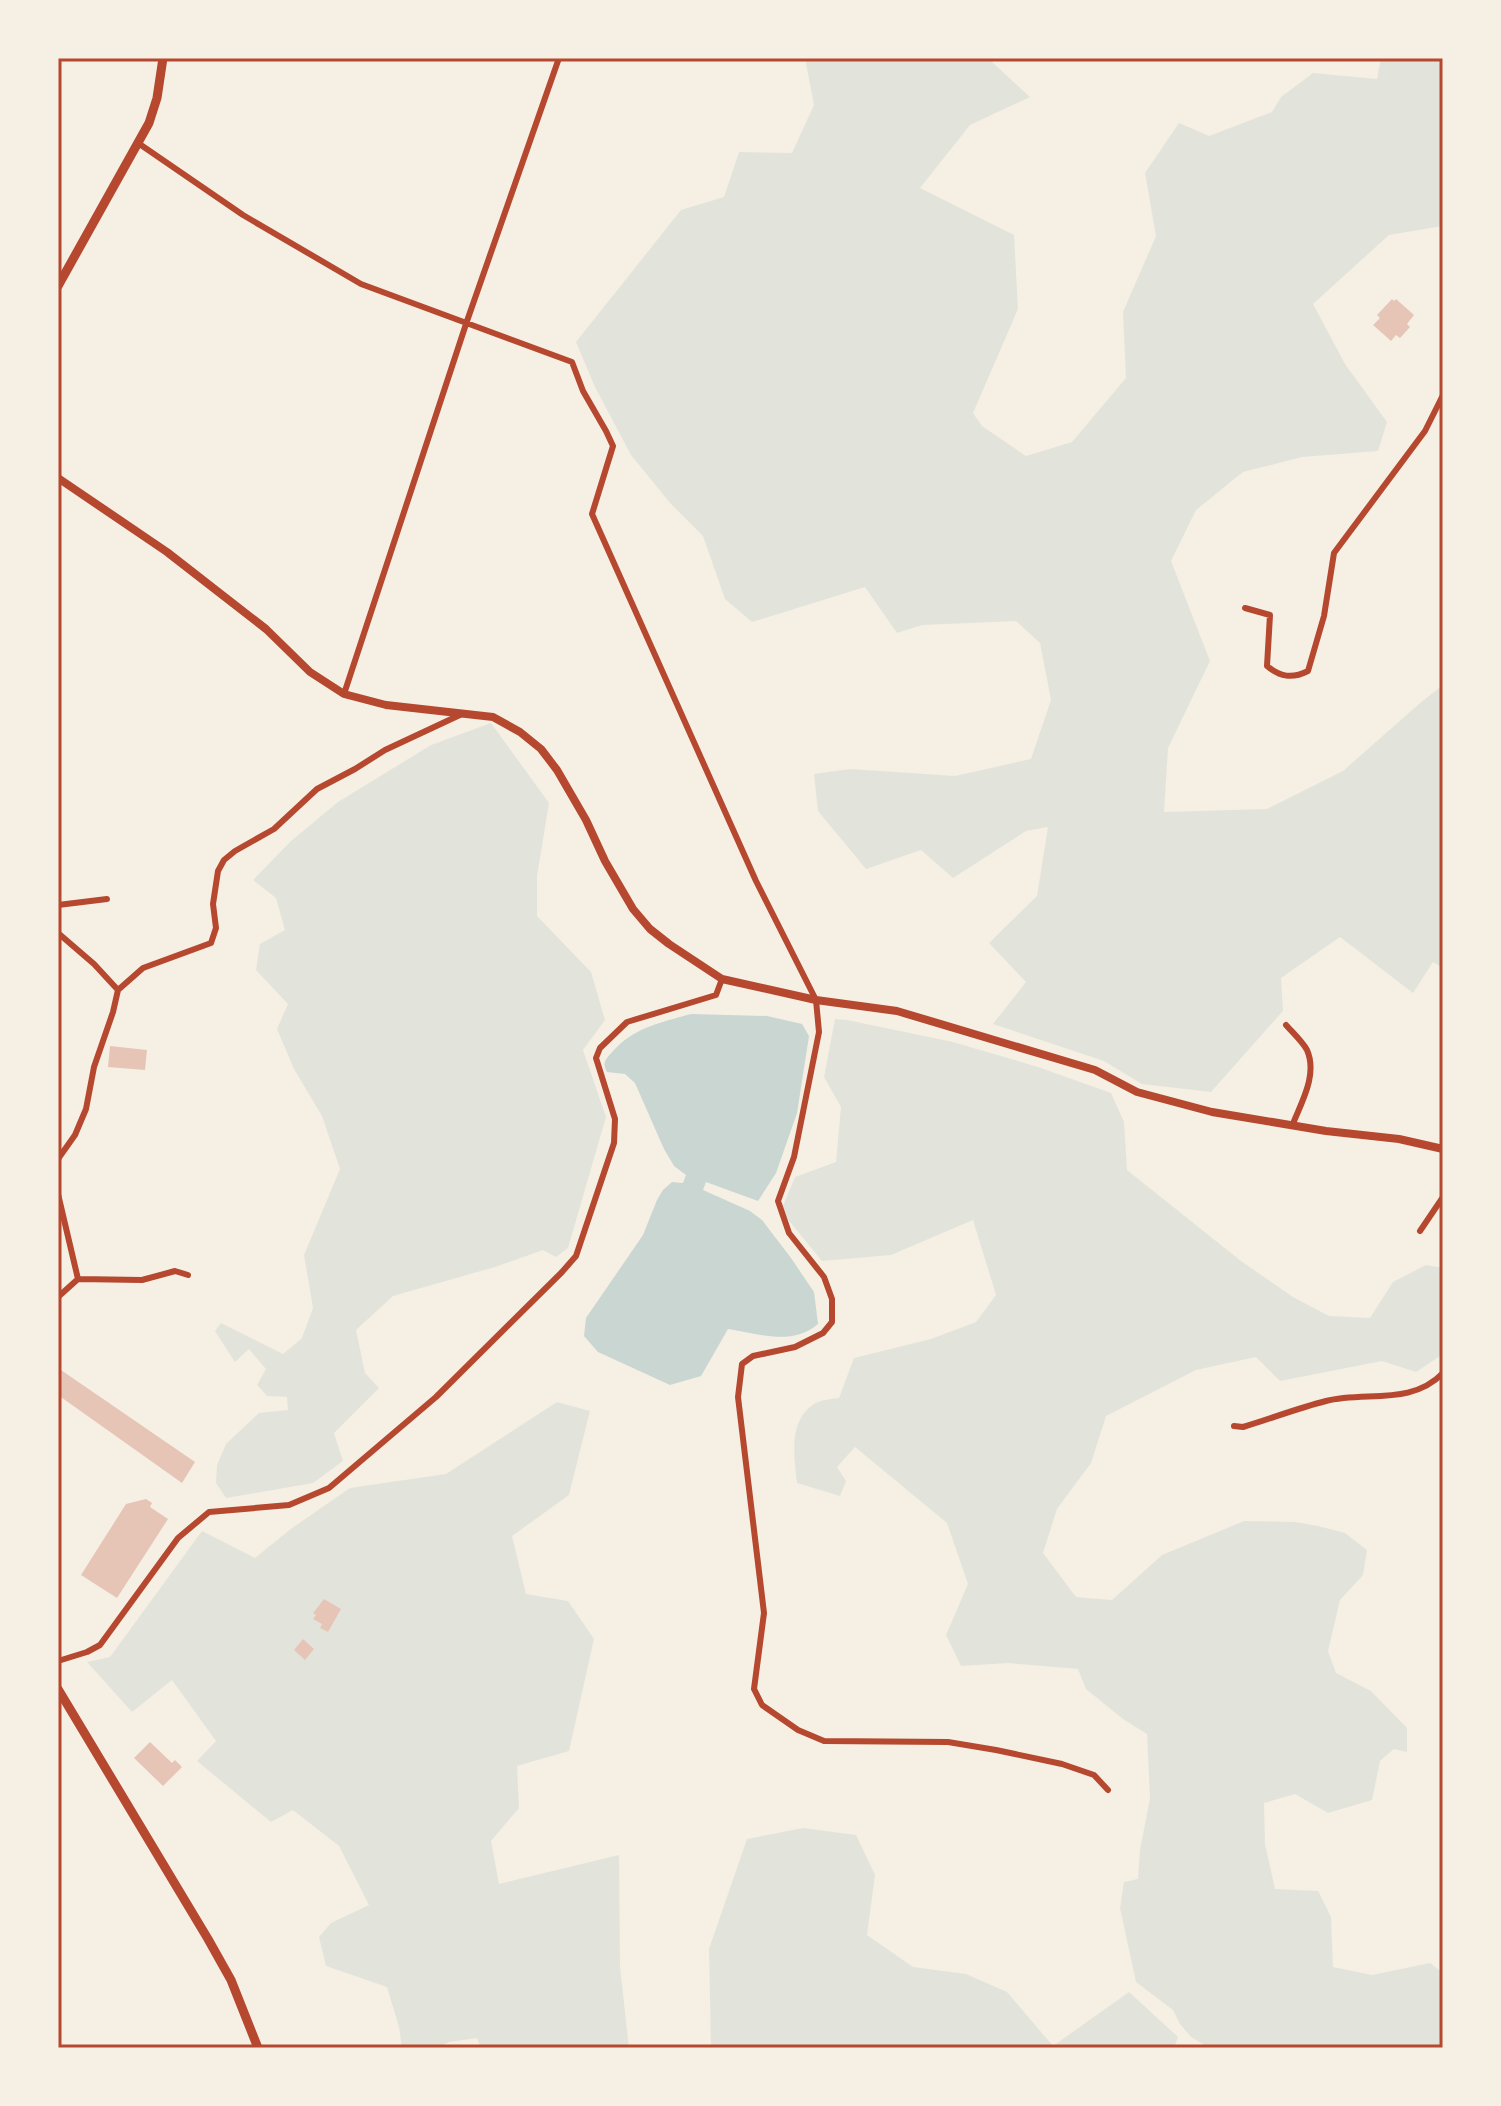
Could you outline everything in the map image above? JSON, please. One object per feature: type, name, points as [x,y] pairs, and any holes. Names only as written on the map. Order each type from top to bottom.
[{"type":"main road","points":[[59,282],[149,123],[157,98],[163,58]]},
{"type":"main road","points":[[58,1689],[231,1980],[258,2048]]},
{"type":"street","points":[[344,694],[467,321],[559,58]]},
{"type":"street","points":[[138,143],[243,215],[361,284],[572,362],[583,391],[613,446],[592,514],[756,881],[816,1000],[819,1032],[794,1157],[778,1201],[789,1233],[824,1277],[832,1299],[832,1322],[823,1333],[795,1347],[753,1356],[742,1364],[738,1397],[764,1613],[754,1689],[762,1705],[798,1730],[824,1741],[948,1742],[984,1748],[1094,1775],[1108,1790]]},
{"type":"street","points":[[1245,608],[1270,615],[1267,666],[1276,674],[1291,677],[1308,671],[1324,616],[1334,553],[1425,431],[1443,395]]},
{"type":"street","points":[[58,478],[167,552],[266,629],[310,672],[344,694],[386,705],[493,717],[520,732],[541,749],[557,770],[633,909],[650,929],[669,944],[722,979],[816,1000],[897,1011],[1095,1070],[1137,1092],[1212,1112],[1292,1126],[1399,1139],[1443,1149]]},
{"type":"street","points":[[58,1159],[75,1135],[86,1109],[94,1067],[118,990],[143,968],[211,943],[216,928],[213,904],[218,871],[224,860],[274,829],[317,789],[385,750],[462,714]]},
{"type":"street","points":[[58,905],[107,899]]},
{"type":"street","points":[[58,933],[118,990]]},
{"type":"street","points":[[58,1661],[100,1645],[178,1538],[209,1512],[289,1505],[329,1488],[436,1397],[562,1272],[576,1256],[614,1143],[615,1119],[596,1058],[600,1048],[627,1022],[716,995],[722,979]]},
{"type":"street","points":[[1286,1025],[1306,1048],[1311,1063],[1310,1077],[1292,1126]]},
{"type":"street","points":[[58,1194],[78,1279]]},
{"type":"street","points":[[1420,1231],[1443,1197]]},
{"type":"street","points":[[58,1297],[78,1279],[142,1280],[175,1271],[188,1275]]},
{"type":"street","points":[[1234,1426],[1243,1427],[1328,1401],[1408,1394],[1422,1389],[1443,1373]]},
{"type":"shaded area","points":[[805,58],[990,58],[1030,97],[970,125],[920,188],[1014,235],[1018,309],[973,413],[982,426],[1026,456],[1072,442],[1126,378],[1123,312],[1156,236],[1145,173],[1179,123],[1209,136],[1272,112],[1281,97],[1313,73],[1377,79],[1381,58],[1443,58],[1443,226],[1389,235],[1313,304],[1345,364],[1387,422],[1378,451],[1302,457],[1243,472],[1196,510],[1171,561],[1210,661],[1168,748],[1164,812],[1267,809],[1343,771],[1443,685],[1443,968],[1433,962],[1413,993],[1340,937],[1281,978],[1283,1011],[1211,1092],[1142,1084],[1104,1061],[993,1024],[1026,982],[989,943],[1037,896],[1048,827],[1026,831],[953,878],[921,850],[866,869],[818,811],[814,774],[850,769],[955,776],[1031,759],[1051,700],[1040,643],[1016,621],[922,625],[897,633],[865,587],[752,622],[725,599],[703,536],[671,504],[631,455],[595,387],[576,342],[681,210],[724,197],[739,152],[792,153],[814,105]]},
{"type":"shaded area","points":[[491,723],[549,803],[537,876],[537,916],[591,972],[605,1020],[583,1050],[606,1117],[568,1248],[556,1257],[543,1250],[393,1296],[356,1330],[365,1373],[379,1388],[334,1433],[343,1461],[313,1483],[226,1498],[216,1483],[217,1465],[226,1444],[259,1413],[288,1410],[287,1397],[267,1396],[257,1385],[266,1369],[249,1349],[235,1362],[215,1331],[221,1323],[283,1354],[302,1338],[313,1308],[304,1255],[340,1169],[322,1116],[294,1069],[277,1029],[288,1004],[256,970],[260,944],[285,930],[276,898],[253,880],[291,841],[338,802],[431,745]]},
{"type":"shaded area","points":[[691,1014],[767,1016],[802,1024],[809,1036],[797,1113],[776,1173],[758,1201],[706,1182],[703,1190],[750,1211],[762,1220],[814,1292],[818,1324],[808,1331],[786,1337],[728,1329],[701,1376],[670,1385],[598,1352],[584,1336],[586,1318],[643,1235],[663,1190],[672,1182],[683,1183],[686,1175],[674,1166],[664,1149],[635,1083],[625,1074],[607,1072],[605,1063],[609,1055],[630,1036]]},
{"type":"shaded area","points":[[835,1019],[953,1042],[1111,1093],[1124,1122],[1127,1170],[1241,1261],[1293,1297],[1329,1316],[1370,1318],[1393,1282],[1426,1265],[1443,1268],[1443,1354],[1416,1372],[1382,1361],[1280,1381],[1256,1357],[1196,1370],[1106,1416],[1091,1463],[1057,1509],[1043,1553],[1076,1597],[1112,1600],[1162,1555],[1244,1521],[1295,1522],[1318,1526],[1345,1533],[1367,1550],[1363,1575],[1340,1600],[1328,1651],[1336,1673],[1371,1691],[1407,1728],[1407,1752],[1394,1749],[1380,1761],[1372,1800],[1328,1813],[1295,1794],[1264,1803],[1265,1844],[1275,1889],[1318,1891],[1331,1917],[1333,1967],[1372,1975],[1430,1963],[1443,1973],[1443,2048],[1204,2048],[1203,2044],[1191,2037],[1173,2010],[1136,1982],[1120,1908],[1124,1882],[1138,1879],[1150,1798],[1147,1734],[1086,1689],[1078,1669],[1008,1663],[961,1666],[946,1635],[968,1584],[947,1523],[855,1447],[837,1467],[846,1481],[840,1496],[797,1483],[795,1440],[800,1420],[814,1404],[839,1398],[854,1358],[931,1339],[976,1322],[996,1295],[973,1220],[891,1255],[822,1261],[781,1211],[795,1177],[836,1162],[841,1107],[824,1077]]},
{"type":"shaded area","points":[[557,1402],[590,1411],[569,1495],[512,1536],[526,1594],[568,1601],[594,1639],[569,1751],[517,1766],[519,1808],[491,1841],[499,1884],[619,1855],[620,1967],[629,2048],[481,2048],[477,2038],[449,2042],[436,2048],[402,2048],[387,1987],[326,1966],[319,1937],[331,1923],[369,1905],[339,1846],[293,1810],[271,1822],[197,1761],[216,1741],[172,1680],[132,1712],[87,1662],[110,1657],[202,1531],[255,1558],[350,1488],[446,1474]]},
{"type":"shaded area","points":[[803,1828],[856,1835],[875,1875],[867,1935],[913,1967],[966,1974],[1007,1992],[1053,2046],[1129,1992],[1178,2037],[1174,2048],[711,2048],[709,1949],[747,1839]]},
{"type":"building","points":[[1392,299],[1414,315],[1407,324],[1410,327],[1400,338],[1396,335],[1391,341],[1373,325],[1380,318],[1377,315]]},
{"type":"building","points":[[110,1046],[147,1050],[145,1070],[108,1067]]},
{"type":"building","points":[[58,1368],[195,1462],[182,1483],[58,1395]]},
{"type":"building","points":[[146,1499],[152,1503],[150,1507],[168,1519],[117,1598],[81,1575],[126,1504]]},
{"type":"building","points":[[324,1599],[341,1609],[328,1632],[313,1619],[316,1615],[313,1613]]},
{"type":"building","points":[[303,1639],[314,1649],[305,1660],[294,1650]]},
{"type":"building","points":[[150,1742],[172,1763],[175,1760],[182,1767],[163,1786],[134,1758]]}]
